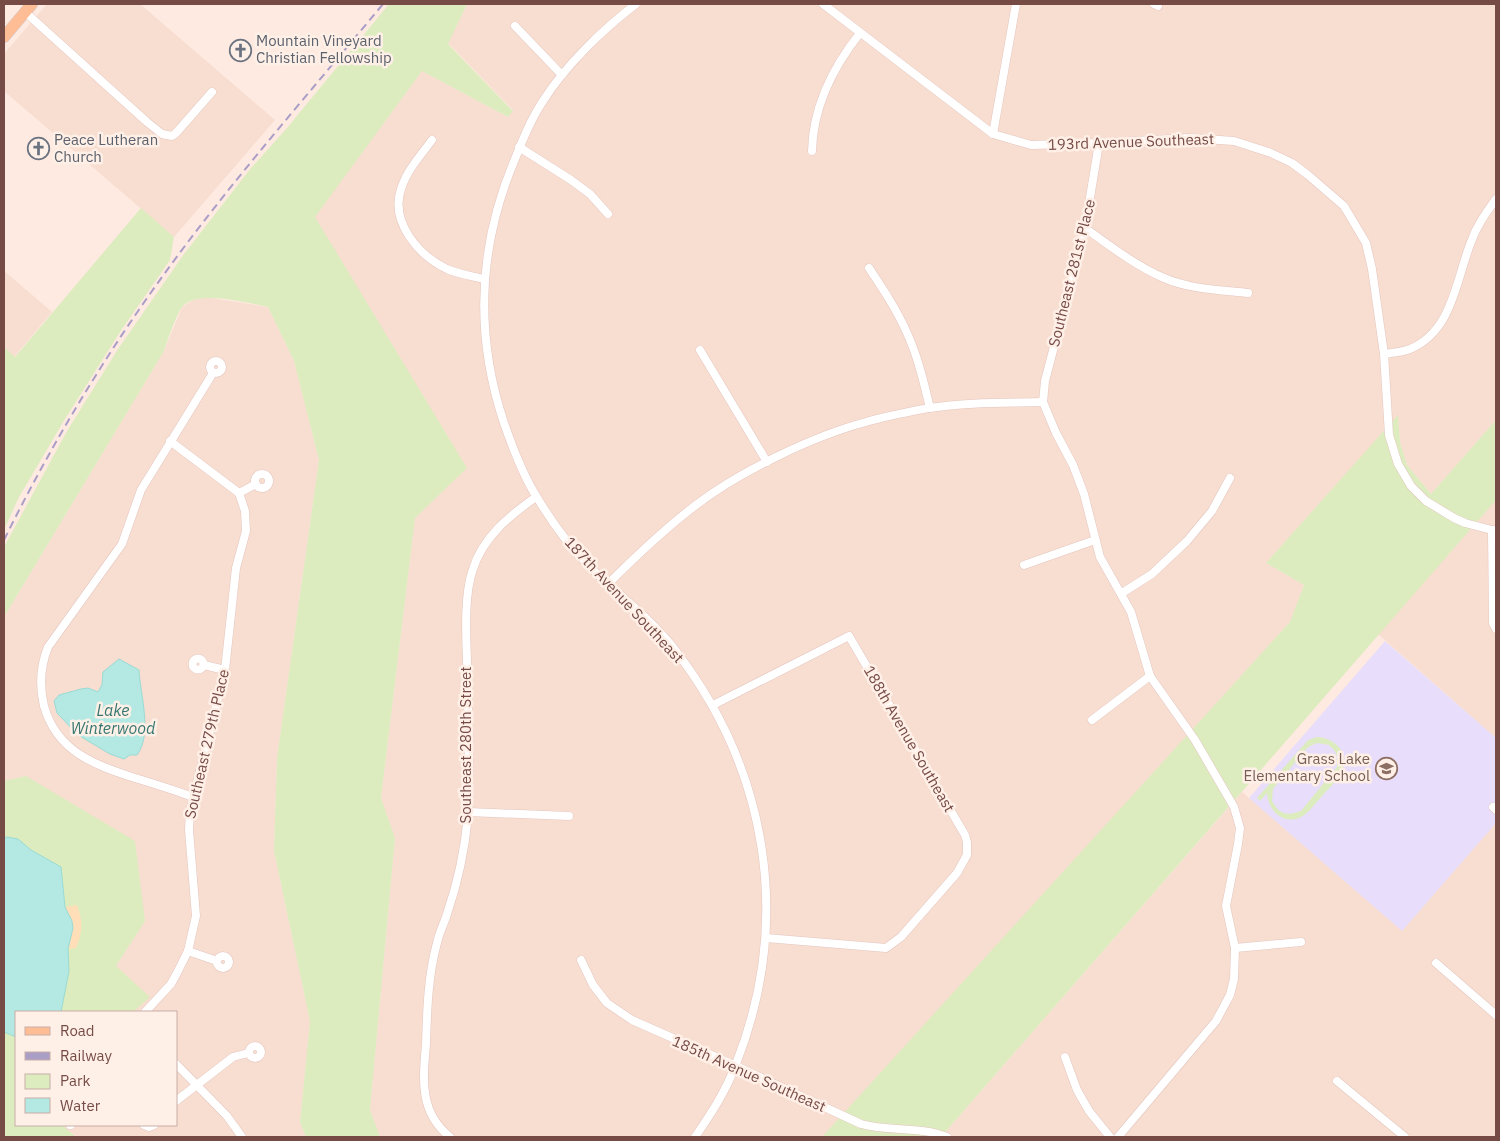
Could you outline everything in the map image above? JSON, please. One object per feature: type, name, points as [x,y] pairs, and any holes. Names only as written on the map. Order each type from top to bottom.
[{"type":"main road","points":[[4,37],[29,8]]},
{"type":"street","name":"187th Avenue Southeast","points":[[636,4],[609,25],[562,75],[543,102],[519,148],[500,199],[488,246],[484,279],[484,319],[488,362],[499,407],[514,453],[536,498],[586,563],[669,643],[713,705],[728,734],[746,780],[759,829],[767,894],[766,938],[762,978],[752,1020],[736,1066],[719,1100],[695,1137]]},
{"type":"street","name":"193rd Avenue Southeast","points":[[822,4],[993,134],[1031,144],[1099,143],[1190,138],[1234,141],[1272,153],[1292,163],[1308,175],[1344,206],[1366,243],[1372,269],[1384,354],[1389,436],[1402,472],[1420,495],[1442,512],[1465,523],[1494,530]]},
{"type":"street","points":[[993,134],[1016,4]]},
{"type":"street","points":[[29,8],[147,122],[162,134],[172,136],[176,133],[212,92]]},
{"type":"street","points":[[515,26],[562,75]]},
{"type":"street","points":[[812,151],[812,133],[827,87],[839,63],[860,33]]},
{"type":"street","points":[[432,140],[408,172],[401,188],[399,214],[404,228],[411,240],[435,262],[448,269],[484,279]]},
{"type":"street","name":"Southeast 281st Place","points":[[1043,402],[1045,381],[1085,228],[1099,143]]},
{"type":"street","points":[[519,148],[590,194],[608,214]]},
{"type":"street","points":[[1384,354],[1410,349],[1438,327],[1452,302],[1470,244],[1480,220],[1496,199]]},
{"type":"street","points":[[1085,228],[1125,256],[1164,278],[1193,287],[1248,293]]},
{"type":"street","points":[[869,268],[907,333],[920,369],[930,408]]},
{"type":"street","points":[[700,350],[767,462]]},
{"type":"street","points":[[193,797],[101,767],[77,754],[58,735],[50,722],[42,698],[40,681],[43,660],[48,647],[122,544],[141,490],[213,373]]},
{"type":"street","points":[[608,584],[657,537],[697,504],[767,462],[804,445],[858,424],[930,408],[973,404],[1043,402],[1084,494],[1100,557],[1131,612],[1150,676],[1195,740],[1234,807],[1240,828],[1226,906],[1235,948],[1233,986],[1226,1004],[1216,1021],[1118,1137]]},
{"type":"street","points":[[170,441],[239,493],[256,484]]},
{"type":"street","points":[[1122,593],[1152,574],[1186,541],[1212,511],[1230,478]]},
{"type":"street","name":"Southeast 279th Place","points":[[146,1011],[171,984],[188,952],[196,916],[188,830],[193,797],[225,670],[236,568],[246,531],[245,511],[239,493]]},
{"type":"street","name":"Southeast 280th Street","points":[[450,1137],[436,1124],[427,1104],[424,1074],[428,992],[437,943],[448,914],[463,856],[468,812],[469,735],[466,630],[472,570],[479,554],[502,523],[515,511],[536,498]]},
{"type":"street","points":[[1494,530],[1493,623],[1496,629]]},
{"type":"street","points":[[1024,565],[1095,540]]},
{"type":"street","name":"188th Avenue Southeast","points":[[713,705],[849,636],[968,842],[967,855],[957,873],[902,937],[886,948],[766,938]]},
{"type":"street","points":[[204,665],[225,670]]},
{"type":"street","points":[[1092,720],[1150,676]]},
{"type":"street","points":[[468,812],[569,816]]},
{"type":"street","points":[[1235,948],[1301,942]]},
{"type":"street","points":[[188,952],[217,961]]},
{"type":"street","name":"185th Avenue Southeast","points":[[581,960],[593,985],[607,1003],[645,1027],[736,1066],[861,1124],[874,1128],[931,1132],[947,1137]]},
{"type":"street","points":[[1436,964],[1496,1015]]},
{"type":"street","points":[[178,1099],[233,1057],[248,1053]]},
{"type":"street","points":[[1065,1057],[1081,1097],[1089,1111],[1110,1137]]},
{"type":"street","points":[[178,1066],[228,1116],[242,1137]]},
{"type":"street","points":[[1337,1081],[1405,1137]]},
{"type":"shaded area","points":[[47,4],[140,4],[275,120],[174,237],[4,91],[4,54]]},
{"type":"shaded area","points":[[467,4],[1496,4],[1496,420],[1431,494],[1407,465],[1400,442],[1398,416],[1266,563],[1304,585],[1290,622],[825,1137],[380,1137],[370,1110],[395,838],[381,798],[415,518],[467,468],[314,217],[422,71],[508,117],[513,110],[448,43]]},
{"type":"shaded area","points":[[4,271],[52,312],[14,357],[4,347]]},
{"type":"shaded area","name":"Lake Winterwood","points":[[205,297],[268,307],[294,361],[319,460],[277,758],[274,851],[310,1021],[300,1122],[306,1137],[76,1137],[63,1126],[178,1126],[178,1011],[134,1011],[149,997],[116,966],[145,920],[26,776],[4,781],[4,617],[164,351],[182,307],[193,300]]},
{"type":"shaded area","points":[[1496,500],[1496,738],[1378,634]]},
{"type":"shaded area","name":"Grass Lake Elementary School","points":[[1385,641],[1496,738],[1496,823],[1402,931],[1249,798]]},
{"type":"shaded area","points":[[1242,792],[1402,931],[1496,823],[1496,1137],[941,1137]]},
{"type":"green space","points":[[389,4],[467,4],[448,44],[513,111],[508,117],[422,71],[315,217],[467,468],[415,518],[381,798],[395,838],[370,1110],[380,1137],[306,1137],[300,1122],[310,1021],[274,851],[277,758],[319,460],[294,361],[268,307],[236,300],[210,298],[189,302],[182,307],[164,351],[4,617],[4,547],[67,431],[118,349],[184,254],[251,168],[287,128]]},
{"type":"green space","points":[[141,208],[174,237],[170,260],[120,332],[65,419],[19,497],[4,530],[4,347],[15,357]]},
{"type":"green space","points":[[1398,415],[1400,442],[1407,465],[1431,494],[1496,420],[1496,500],[941,1137],[822,1137],[1290,622],[1304,585],[1266,563]]},
{"type":"green space","points":[[1317,737],[1335,743],[1344,758],[1342,771],[1334,783],[1304,815],[1294,819],[1283,818],[1273,810],[1267,793],[1260,801],[1257,798],[1308,740]],"holes":[[[1317,743],[1329,745],[1337,755],[1337,767],[1301,811],[1290,814],[1278,810],[1272,801],[1273,789],[1308,747]]]},
{"type":"green space","points":[[26,776],[135,841],[145,921],[116,966],[150,997],[134,1011],[15,1011],[15,1126],[63,1126],[76,1137],[4,1137],[4,781]]},
{"type":"sand","points":[[77,905],[81,921],[80,937],[76,948],[68,949],[71,939],[65,907]]},
{"type":"water","name":"Lake Winterwood","points":[[119,659],[139,670],[145,725],[142,746],[137,755],[130,755],[124,759],[110,754],[78,735],[57,713],[54,701],[59,695],[81,689],[88,688],[98,692],[102,685],[103,672]]},
{"type":"water","points":[[4,838],[18,839],[31,850],[61,867],[65,907],[72,921],[73,928],[68,949],[69,971],[61,1011],[15,1011],[15,1037],[4,1032]]},
{"type":"railway","points":[[4,540],[38,474],[75,409],[157,284],[239,177],[383,4]]},
{"type":"place","name":"Mountain Vineyard Christian Fellowship","points":[[240,50]]},
{"type":"place","name":"Peace Lutheran Church","points":[[38,149]]},
{"type":"place","name":"Grass Lake Elementary School","points":[[1386,768]]}]
